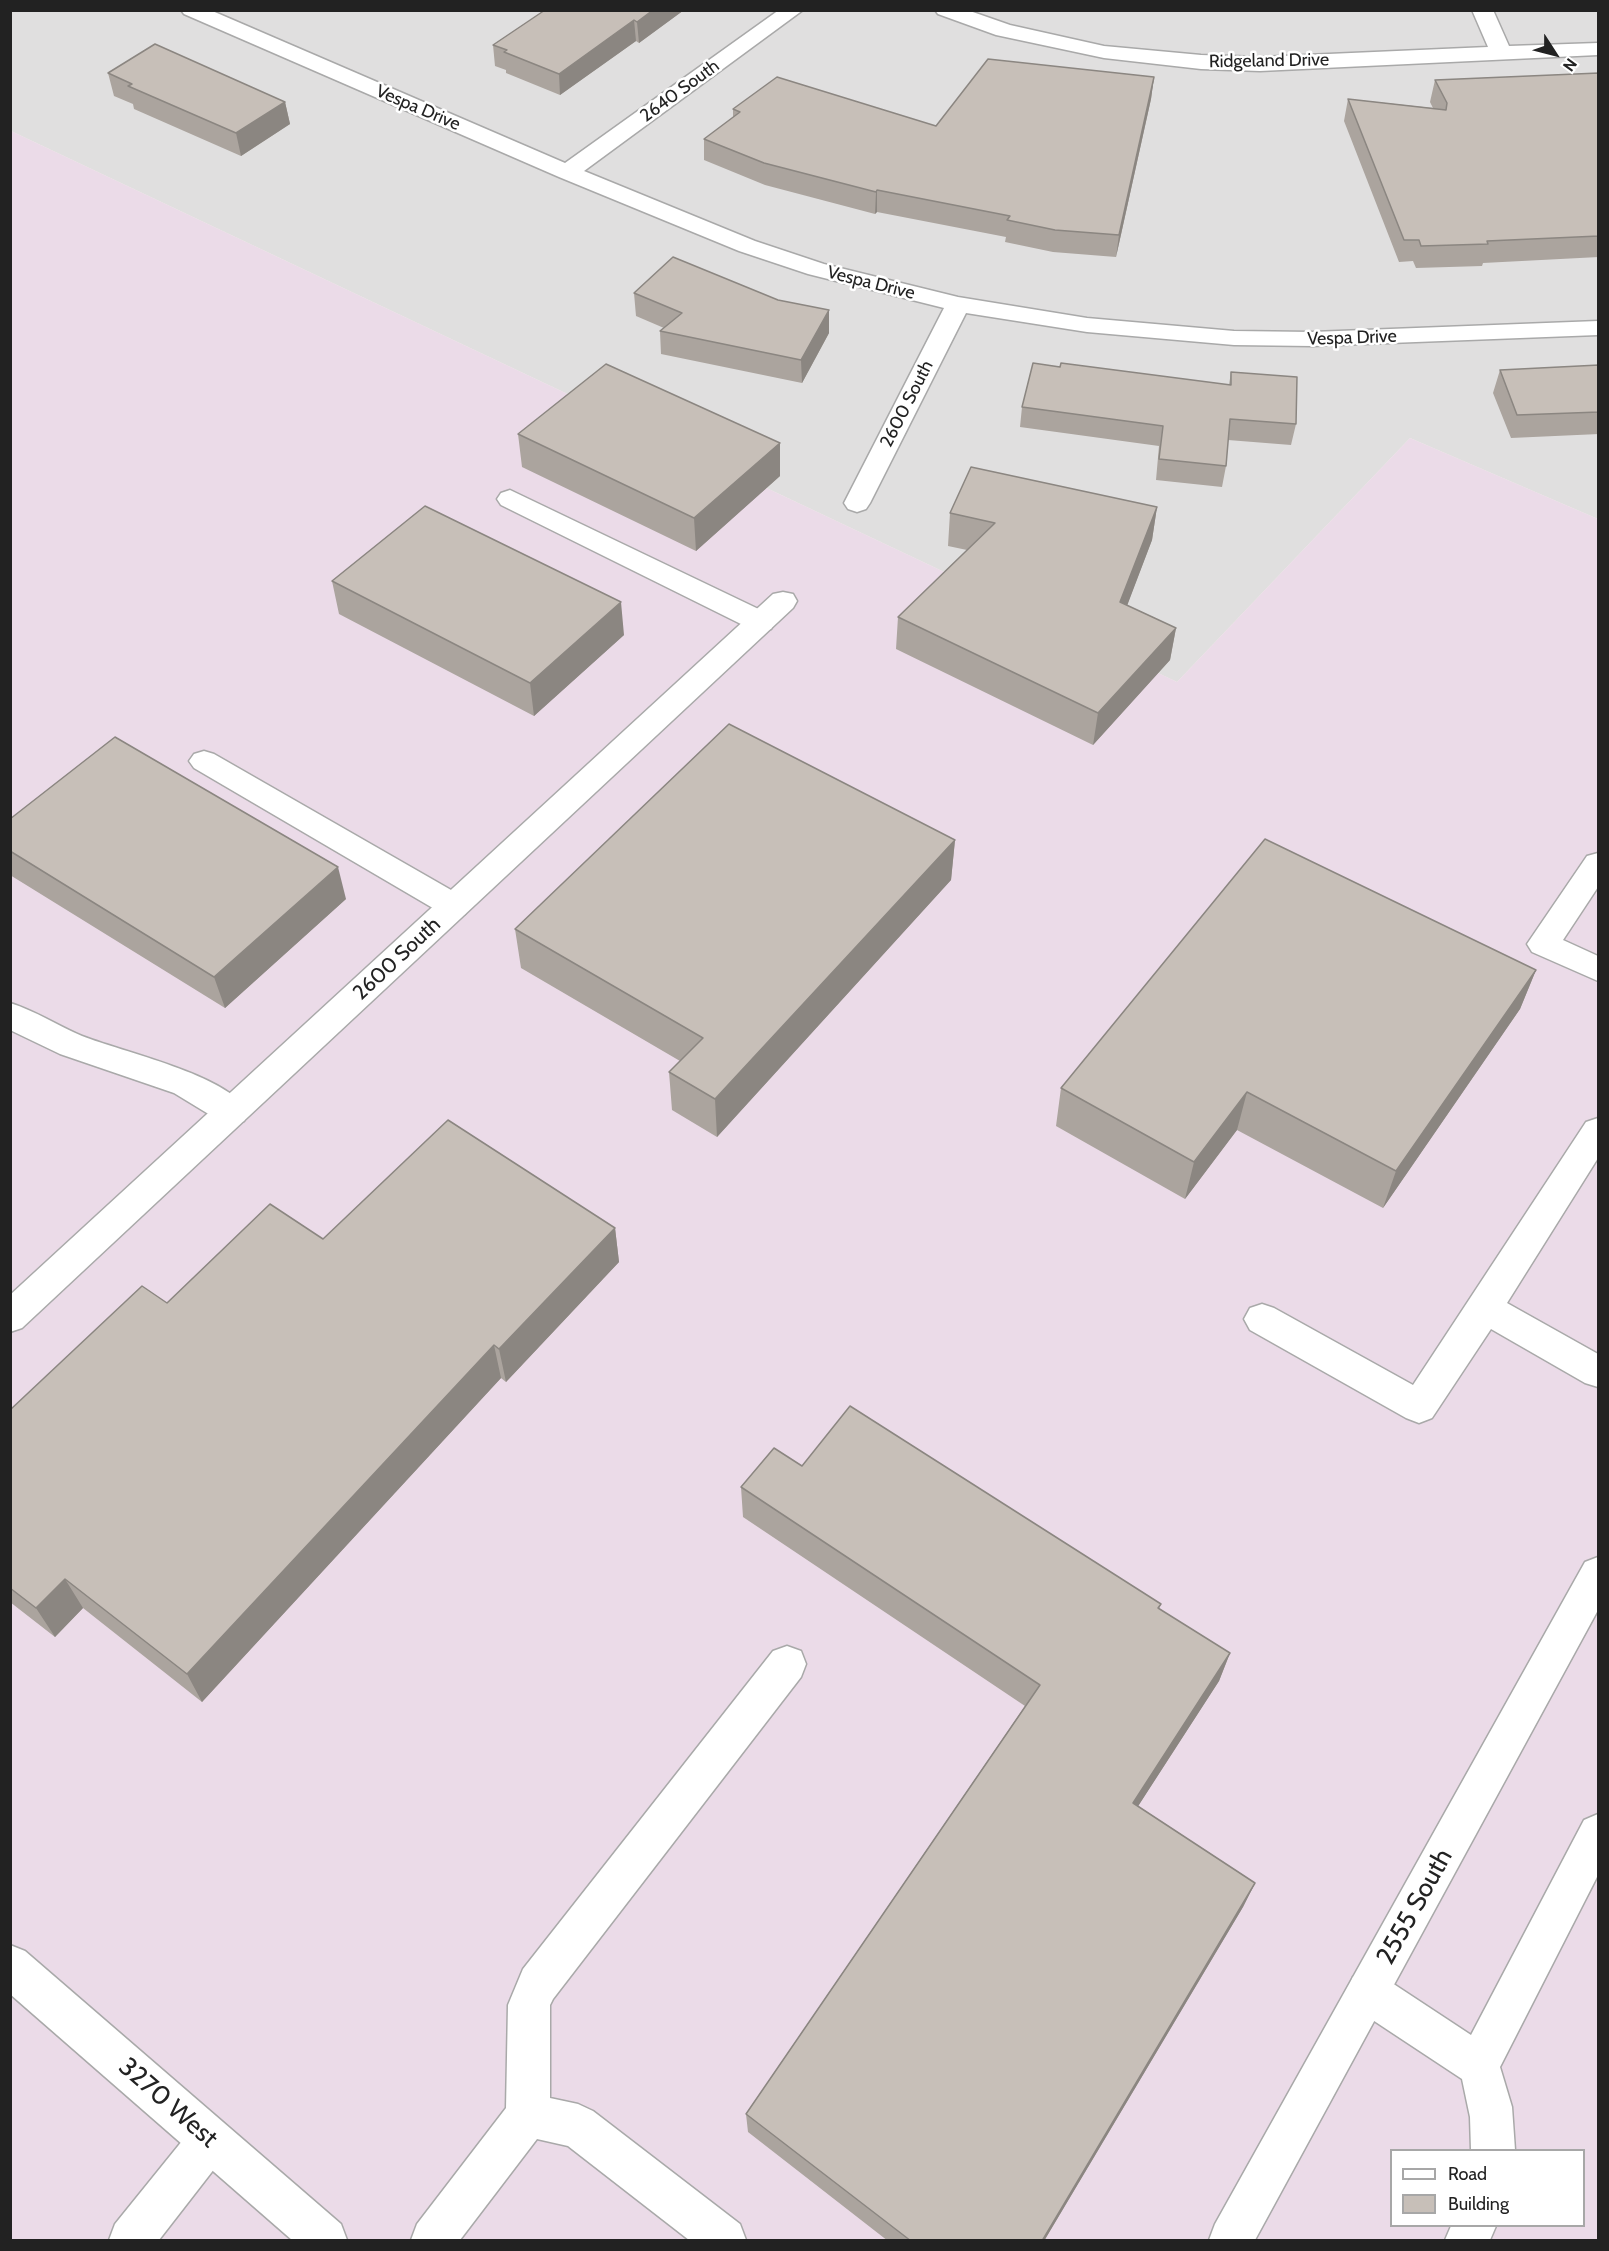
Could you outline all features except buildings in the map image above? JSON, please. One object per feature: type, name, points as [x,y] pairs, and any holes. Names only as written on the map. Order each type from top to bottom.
[{"type":"street","name":"Vespa Drive","points":[[191,10],[567,172],[747,246],[796,263],[958,304],[1087,326],[1234,338],[1312,339],[1599,328]]},
{"type":"street","name":"2640 South","points":[[567,172],[793,10]]},
{"type":"street","name":"Ridgeland Drive","points":[[945,10],[1004,30],[1052,41],[1104,52],[1162,59],[1260,64],[1599,49]]},
{"type":"street","points":[[1482,10],[1501,52]]},
{"type":"street","name":"2600 South","points":[[857,503],[958,304]]},
{"type":"street","name":"2600 South","points":[[10,1317],[772,611],[510,499]]},
{"type":"street","points":[[204,761],[454,906]]},
{"type":"street","points":[[1599,864],[1543,944],[1599,969]]},
{"type":"street","points":[[10,1015],[71,1045],[186,1084],[232,1112]]},
{"type":"street","points":[[1262,1319],[1419,1407],[1599,1131]]},
{"type":"street","points":[[1485,1308],[1599,1372]]},
{"type":"street","name":"2555 South","points":[[1231,2241],[1599,1574]]},
{"type":"street","points":[[433,2241],[528,2115],[529,2005],[538,1984],[787,1664]]},
{"type":"street","points":[[1478,2065],[1599,1834]]},
{"type":"street","name":"3270 West","points":[[10,1966],[325,2241]]},
{"type":"street","points":[[1368,1992],[1478,2065],[1488,2090],[1494,2132],[1493,2149]]},
{"type":"street","points":[[528,2115],[578,2126],[724,2241]]},
{"type":"street","points":[[131,2241],[210,2139]]},
{"type":"street","points":[[1467,2241],[1474,2227]]},
{"type":"shaded area","points":[[11,11],[1598,11],[1598,519],[1410,438],[1177,682],[11,131]]},
{"type":"shaded area","points":[[11,131],[1177,682],[1410,438],[1598,519],[1598,2240],[11,2240]]}]
